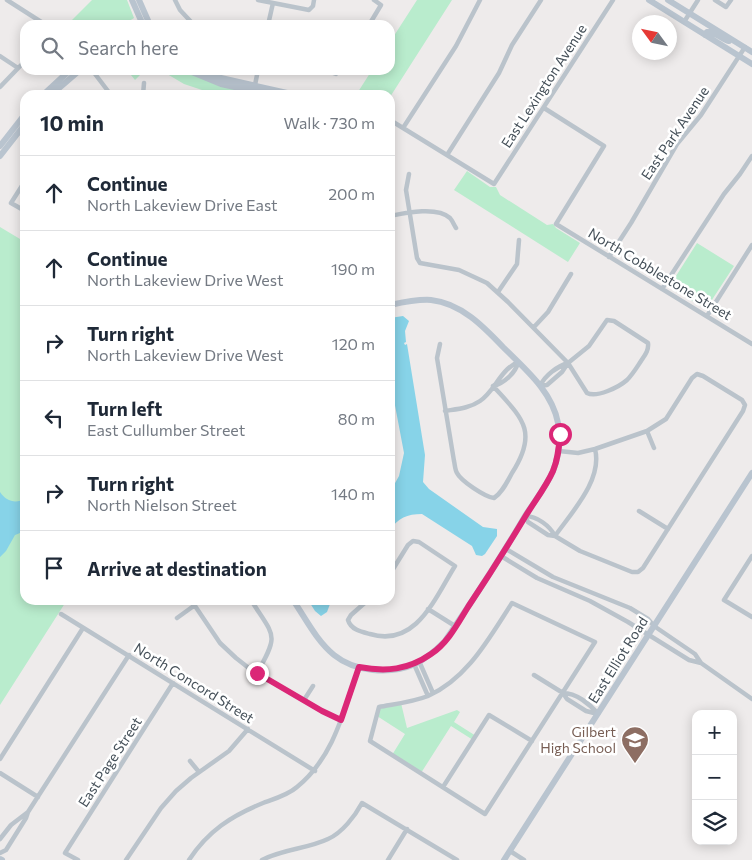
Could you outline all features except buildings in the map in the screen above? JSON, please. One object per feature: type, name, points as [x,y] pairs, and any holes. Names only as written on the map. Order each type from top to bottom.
[{"type":"street","points":[[7,0],[38,20]]},
{"type":"street","points":[[132,0],[142,20]]},
{"type":"street","points":[[139,0],[143,20]]},
{"type":"street","points":[[175,0],[180,10],[189,20]]},
{"type":"street","points":[[258,0],[309,10],[314,0]]},
{"type":"street","points":[[372,20],[382,5],[374,0]]},
{"type":"street","points":[[403,128],[456,46],[480,0]]},
{"type":"street","points":[[395,123],[447,155],[499,73],[514,41],[541,0]]},
{"type":"street","name":"East Lexington Avenue","points":[[447,155],[494,184],[613,0]]},
{"type":"street","points":[[649,0],[752,64]]},
{"type":"street","points":[[668,0],[752,52]]},
{"type":"street","points":[[684,22],[698,0]]},
{"type":"street","points":[[715,0],[726,7],[731,0]]},
{"type":"street","points":[[269,20],[273,3]]},
{"type":"street","points":[[705,35],[709,31],[722,39],[735,42]]},
{"type":"street","name":"East Park Avenue","points":[[609,257],[677,144],[701,115],[744,47]]},
{"type":"street","points":[[0,56],[18,68],[0,87]]},
{"type":"street","points":[[48,90],[65,75]]},
{"type":"street","points":[[58,90],[74,75]]},
{"type":"street","points":[[96,75],[107,90]]},
{"type":"street","points":[[198,75],[214,82],[253,90]]},
{"type":"street","points":[[212,75],[253,90]]},
{"type":"street","points":[[253,90],[257,75]]},
{"type":"street","points":[[143,90],[144,83]]},
{"type":"street","name":"North Cobblestone Street","points":[[544,108],[604,146],[556,224],[752,344]]},
{"type":"street","points":[[0,146],[20,120]]},
{"type":"street","points":[[0,156],[20,130]]},
{"type":"street","points":[[662,289],[724,194],[752,156]]},
{"type":"street","points":[[409,174],[406,186],[409,212],[417,258],[420,263],[459,270],[487,283],[534,327],[568,364],[588,394],[595,394],[616,387],[626,380],[635,370],[649,344],[647,341],[608,319],[589,346],[568,364],[556,378],[547,385],[540,386]]},
{"type":"street","points":[[20,189],[11,203],[20,209]]},
{"type":"street","points":[[395,215],[422,211],[441,214],[450,218],[456,228]]},
{"type":"street","points":[[498,292],[517,264],[519,240]]},
{"type":"street","points":[[707,316],[752,246]]},
{"type":"street","points":[[534,327],[546,315],[571,274]]},
{"type":"street","points":[[296,605],[317,638],[335,656],[359,667],[378,671],[417,663],[433,653],[445,641],[504,552],[552,472],[559,451],[560,434],[552,403],[540,386],[518,362],[475,320],[461,310],[432,300],[416,300],[395,304]]},
{"type":"street","points":[[440,344],[437,358],[457,474],[469,485],[494,498],[499,494],[518,465],[525,449],[526,437],[525,427],[520,415],[493,386]]},
{"type":"street","points":[[445,411],[463,408],[480,401],[496,380],[518,362]]},
{"type":"street","points":[[525,516],[528,522],[580,552],[632,572],[638,572],[643,568],[668,529],[745,405],[742,400],[697,374],[692,378],[666,419],[647,431],[578,453],[559,451]]},
{"type":"street","points":[[647,431],[654,448]]},
{"type":"street","points":[[555,536],[586,491],[596,471],[597,456],[595,449]]},
{"type":"street","name":"East Elliot Road","points":[[504,860],[752,473]]},
{"type":"street","points":[[639,511],[668,529]]},
{"type":"street","points":[[362,605],[348,620],[350,626],[379,637],[399,636],[418,624],[455,566],[413,540],[395,566]]},
{"type":"street","points":[[504,552],[553,577],[626,606],[648,619],[654,626],[695,654],[701,663],[752,699]]},
{"type":"street","points":[[504,552],[537,578],[599,605],[689,660],[701,663]]},
{"type":"street","points":[[752,556],[724,600],[752,618]]},
{"type":"street","points":[[512,603],[595,642],[563,693],[486,814],[370,741],[379,707],[428,696],[454,680],[469,666],[512,603]]},
{"type":"street","points":[[177,618],[195,605],[226,650],[257,673],[341,720]]},
{"type":"street","points":[[254,605],[269,626],[273,640],[270,650],[257,673]]},
{"type":"street","points":[[428,609],[455,626]]},
{"type":"street","name":"North Concord Street","points":[[61,614],[315,771]]},
{"type":"street","points":[[0,759],[83,628]]},
{"type":"street","points":[[0,853],[6,850],[28,812],[128,655]]},
{"type":"street","points":[[417,663],[434,693]]},
{"type":"street","points":[[417,663],[428,696]]},
{"type":"street","points":[[189,860],[199,844],[239,812],[296,789],[315,771],[337,735],[359,667]]},
{"type":"street","points":[[534,675],[563,693],[570,693],[592,707],[598,714]]},
{"type":"street","name":"East Page Street","points":[[78,860],[65,853],[174,683]]},
{"type":"street","points":[[304,700],[314,686]]},
{"type":"street","points":[[443,787],[489,715],[532,741]]},
{"type":"street","points":[[126,860],[161,808],[176,791],[229,751],[248,729]]},
{"type":"street","points":[[190,761],[199,772]]},
{"type":"street","points":[[0,773],[38,797]]},
{"type":"street","points":[[262,860],[280,852],[329,839],[355,815],[362,803],[454,859]]},
{"type":"street","points":[[0,839],[10,825],[28,812]]},
{"type":"street","points":[[388,860],[407,829]]},
{"type":"street","points":[[510,851],[524,860]]},
{"type":"green space","points":[[92,0],[127,0],[134,18],[131,20],[72,20]]},
{"type":"green space","points":[[417,0],[452,0],[394,90],[359,90],[369,75],[395,75],[395,34]]},
{"type":"green space","points":[[131,75],[140,75],[135,80]]},
{"type":"green space","points":[[169,75],[210,75],[254,88],[254,90],[202,90],[184,84]]},
{"type":"green space","points":[[467,171],[490,187],[496,187],[500,195],[547,225],[553,224],[556,228],[580,243],[568,262],[454,190]]},
{"type":"green space","points":[[0,227],[20,239],[20,605],[64,605],[0,705]]},
{"type":"green space","points":[[697,243],[734,266],[706,309],[669,287]]},
{"type":"green space","points":[[401,703],[407,728],[457,710],[460,712],[454,722],[476,736],[473,740],[451,726],[421,773],[392,755],[405,734],[377,716],[379,707]]},
{"type":"water","points":[[403,316],[409,321],[405,331],[406,342],[404,343],[405,345],[407,344],[425,455],[423,482],[429,489],[483,527],[497,529],[497,536],[482,556],[476,555],[472,546],[422,514],[403,518],[395,523],[395,483],[399,476],[404,453],[395,405],[395,317]]},
{"type":"water","points":[[0,492],[11,501],[20,500],[20,533],[15,535],[6,551],[0,557]]},
{"type":"water","points":[[311,605],[330,605],[327,612],[321,616]]},
{"type":"place","name":"Gilbert High School","points":[[635,764]]},
{"type":"route","points":[[257,673],[341,720],[359,667],[378,671],[392,669],[414,664],[433,653],[445,641],[506,549],[552,472],[559,451],[560,434]]}]
